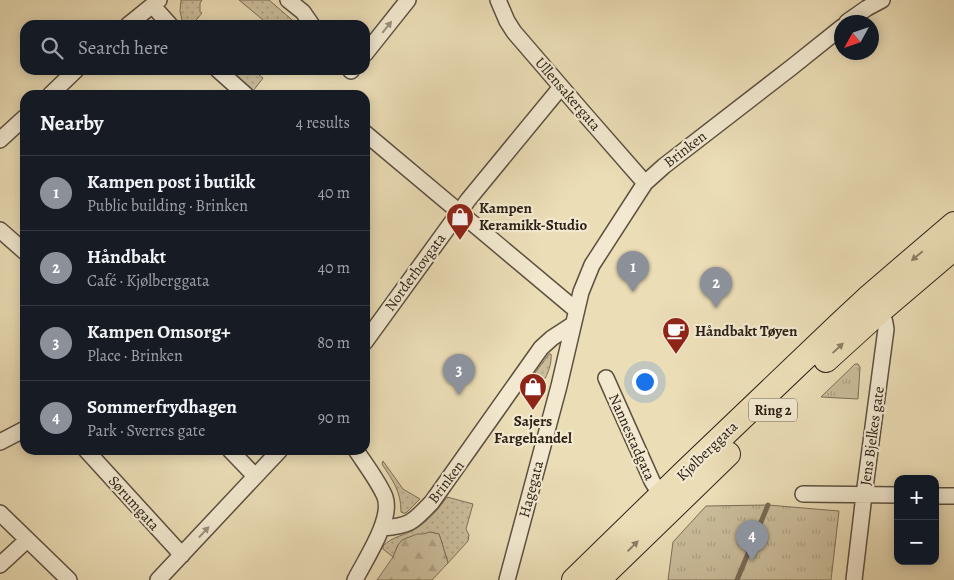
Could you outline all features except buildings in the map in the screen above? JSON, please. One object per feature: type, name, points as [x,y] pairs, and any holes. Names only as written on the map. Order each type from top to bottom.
[{"type":"main road","name":"Kjølberggata","points":[[598,580],[811,374],[876,303],[954,224]]},
{"type":"main road","name":"Kjølberggata","points":[[574,580],[661,496],[876,303],[954,248]]},
{"type":"street","points":[[370,48],[408,0]]},
{"type":"street","name":"Ullensakergata","points":[[498,0],[510,26],[645,183]]},
{"type":"street","points":[[856,15],[882,0]]},
{"type":"street","points":[[134,20],[156,3],[167,20]]},
{"type":"street","points":[[299,3],[310,20]]},
{"type":"street","name":"Brinken","points":[[576,310],[592,265],[645,183],[664,166],[834,33]]},
{"type":"street","points":[[61,90],[72,75]]},
{"type":"street","points":[[224,75],[240,90]]},
{"type":"street","name":"Norderhovgata","points":[[370,335],[468,200],[561,87]]},
{"type":"street","points":[[0,140],[20,122]]},
{"type":"street","points":[[370,137],[576,310]]},
{"type":"street","points":[[0,230],[20,248]]},
{"type":"street","name":"Jens Bjelkes gate","points":[[854,580],[886,329],[885,319],[876,303]]},
{"type":"street","name":"Hagegata","points":[[506,580],[559,386],[576,310]]},
{"type":"street","name":"Brinken","points":[[382,528],[407,525],[418,517],[432,502],[541,348],[572,325]]},
{"type":"street","name":"Nannestadgata","points":[[606,378],[661,496]]},
{"type":"street","points":[[0,442],[20,432]]},
{"type":"street","name":"Sørumgata","points":[[91,455],[182,555]]},
{"type":"street","points":[[235,455],[255,476]]},
{"type":"street","points":[[158,580],[275,455]]},
{"type":"street","points":[[355,580],[382,528],[387,507],[386,499],[381,489],[359,455]]},
{"type":"street","points":[[803,494],[894,495]]},
{"type":"street","points":[[939,496],[954,496]]},
{"type":"street","points":[[0,513],[70,580]]},
{"type":"street","points":[[0,565],[28,540]]},
{"type":"green space","points":[[181,0],[202,0],[200,12],[202,13],[196,20],[182,20],[180,11]]},
{"type":"green space","points":[[239,0],[269,0],[292,20],[263,20]]},
{"type":"green space","points":[[235,75],[259,75],[263,78],[252,90]]},
{"type":"green space","points":[[549,354],[551,354],[550,365],[543,382],[537,378],[532,381],[535,373]]},
{"type":"green space","points":[[855,364],[858,364],[860,367],[858,399],[821,397]]},
{"type":"green space","points":[[383,461],[403,489],[420,499],[406,513],[401,512],[398,492],[382,464]]},
{"type":"green space","points":[[447,497],[473,504],[466,529],[469,535],[468,541],[448,563],[439,534],[430,532],[398,545],[393,557],[383,549],[383,546],[391,540],[425,522]]},
{"type":"green space","points":[[768,505],[839,511],[831,580],[668,580],[673,542],[706,506]]},
{"type":"green space","points":[[430,532],[439,534],[448,563],[432,580],[377,580],[402,540],[417,534]]},
{"type":"waterway","points":[[737,580],[768,505]]},
{"type":"place","name":"Kampen Keramikk-Studio","points":[[460,241]]},
{"type":"place","name":"Kampen post i butikk","points":[[633,292]]},
{"type":"place","name":"Håndbakt","points":[[716,308]]},
{"type":"place","name":"Håndbakt Tøyen","points":[[676,355]]},
{"type":"place","name":"Kampen Omsorg+","points":[[459,395]]},
{"type":"place","name":"Sajers Fargehandel","points":[[533,411]]},
{"type":"place","name":"Sommerfrydhagen","points":[[752,561]]}]
